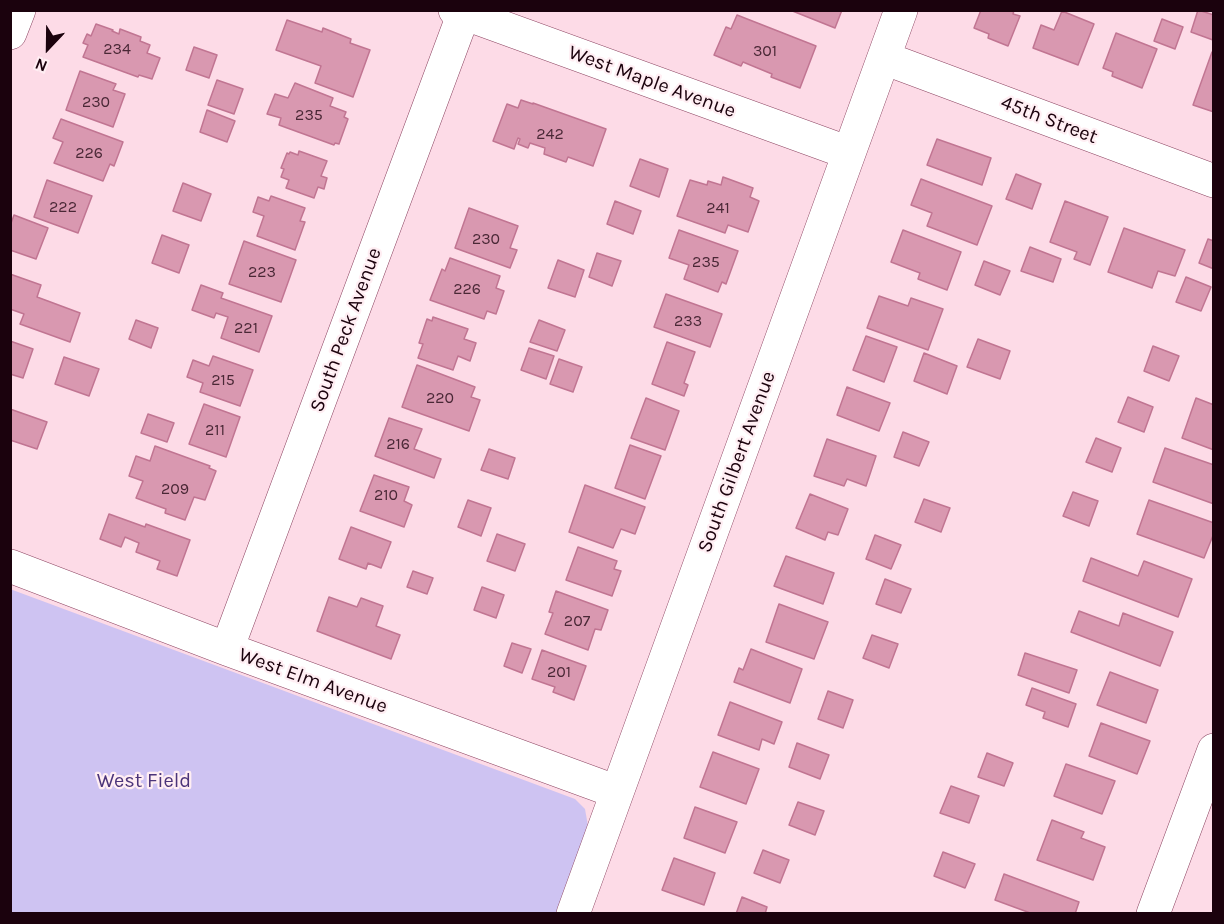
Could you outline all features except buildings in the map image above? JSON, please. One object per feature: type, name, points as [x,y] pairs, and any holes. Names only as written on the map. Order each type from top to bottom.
[{"type":"street","points":[[10,33],[19,10]]},
{"type":"street","name":"South Gilbert Avenue","points":[[573,914],[901,10]]},
{"type":"street","name":"West Maple Avenue","points":[[461,12],[849,153]]},
{"type":"street","name":"South Peck Avenue","points":[[227,649],[461,12]]},
{"type":"street","name":"45th Street","points":[[884,58],[1214,182]]},
{"type":"street","name":"West Elm Avenue","points":[[10,566],[227,649],[617,792]]},
{"type":"street","points":[[1153,914],[1214,750]]},
{"type":"green space","name":"West Field","points":[[10,589],[575,799],[585,809],[588,826],[556,913],[11,913]]}]
